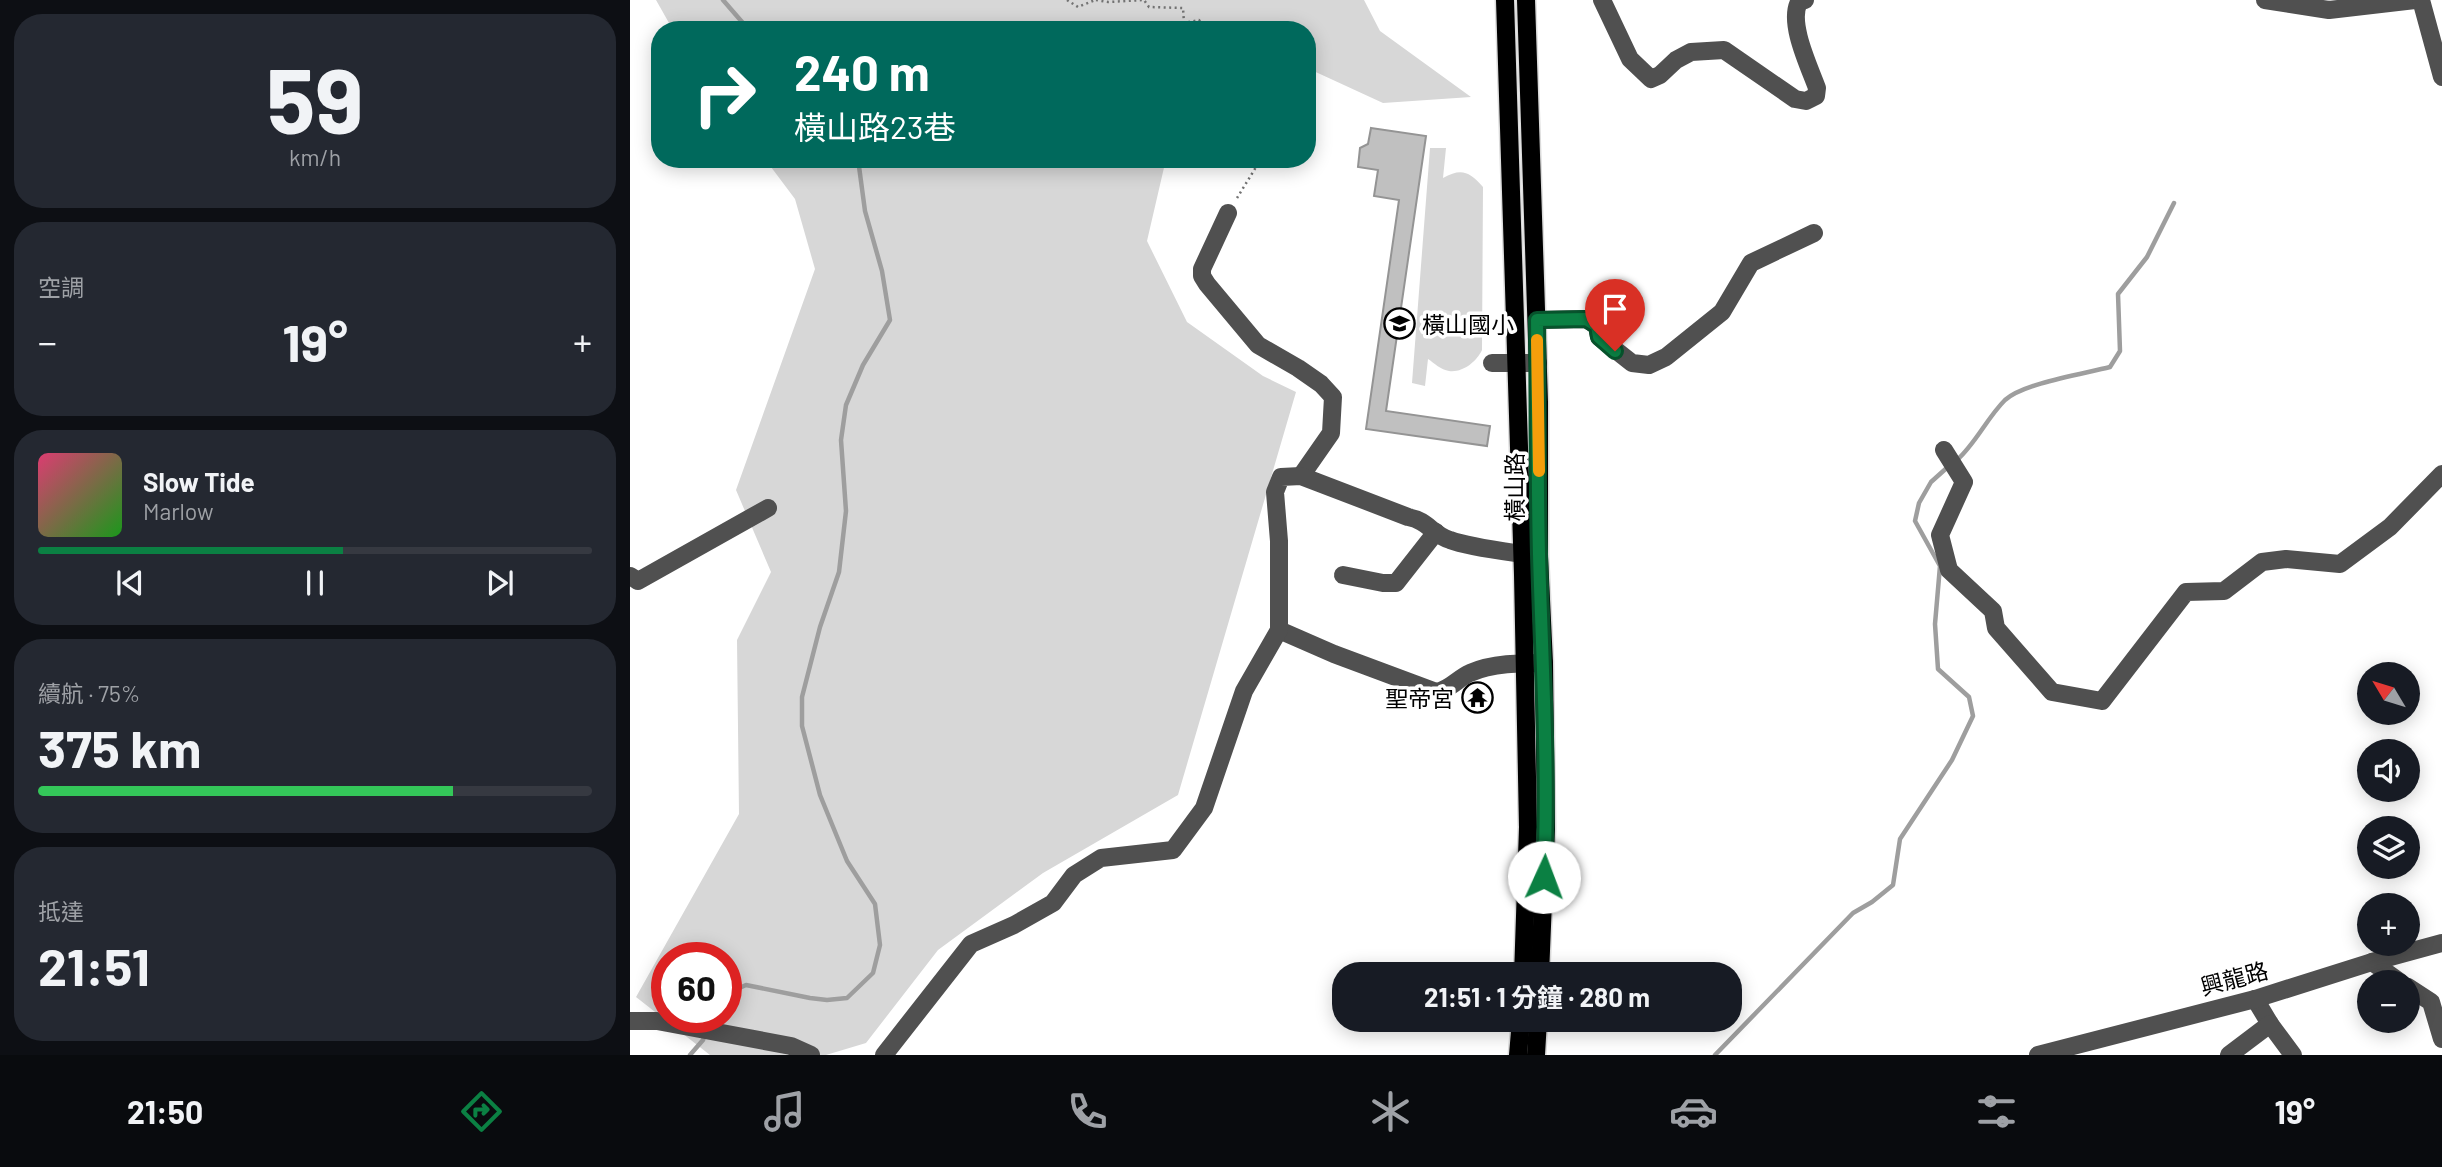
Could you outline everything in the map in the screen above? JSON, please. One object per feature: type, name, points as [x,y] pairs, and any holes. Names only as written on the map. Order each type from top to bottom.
[{"type":"main road","name":"橫山路","points":[[1505,0],[1515,363],[1530,555],[1544,663],[1546,829],[1541,962]]},
{"type":"main road","name":"橫山路","points":[[1523,962],[1528,827],[1524,663],[1538,363],[1526,0]]},
{"type":"main road","points":[[1518,1055],[1520,1032]]},
{"type":"main road","points":[[1536,1055],[1537,1032]]},
{"type":"street","points":[[1602,0],[1630,59],[1651,79],[1691,52],[1724,50],[1795,99],[1806,101],[1816,96],[1817,88],[1798,34],[1795,11],[1800,2],[1805,0]]},
{"type":"street","points":[[2265,0],[2329,10],[2415,0]]},
{"type":"street","points":[[2421,0],[2442,77]]},
{"type":"street","points":[[1228,213],[1202,269],[1202,276],[1258,345],[1298,368],[1321,384],[1333,397],[1331,433],[1301,476]]},
{"type":"street","points":[[1537,320],[1586,319],[1597,326],[1599,337],[1615,351],[1632,363],[1649,365],[1680,348],[1696,331],[1722,312],[1751,263],[1814,233]]},
{"type":"street","points":[[1492,363],[1538,363]]},
{"type":"street","points":[[1944,450],[1964,482],[1940,535],[1949,570],[1993,611],[1996,628],[2052,692],[2102,701],[2186,592],[2224,591],[2262,562],[2286,559],[2340,564],[2390,527],[2442,474]]},
{"type":"street","points":[[884,1055],[971,944],[1014,925],[1053,903],[1074,876],[1101,858],[1173,850],[1203,808],[1244,691],[1279,630],[1279,541],[1275,492],[1281,477],[1301,476],[1422,520],[1449,540],[1530,555]]},
{"type":"street","points":[[630,576],[638,581],[768,508]]},
{"type":"street","points":[[1343,575],[1396,583],[1436,532]]},
{"type":"street","points":[[1279,630],[1334,654],[1436,692],[1444,691],[1471,673],[1524,663],[1544,663]]},
{"type":"street","name":"興龍路","points":[[2038,1055],[2255,999],[2442,943]]},
{"type":"street","points":[[2372,962],[2383,970]]},
{"type":"street","points":[[2420,995],[2436,1006],[2442,1039]]},
{"type":"street","points":[[2255,999],[2293,1055]]},
{"type":"street","points":[[630,1021],[657,1021],[811,1055]]},
{"type":"street","points":[[2229,1055],[2270,1024]]},
{"type":"path","points":[[1068,0],[1078,7],[1096,0],[1144,0],[1149,7],[1183,8],[1184,21]]},
{"type":"path","points":[[1228,213],[1256,168]]},
{"type":"shaded area","points":[[656,0],[1364,0],[1380,31],[1471,97],[1383,103],[1316,72],[1316,21],[668,21]]},
{"type":"shaded area","points":[[1430,148],[1446,148],[1443,178],[1460,172],[1469,174],[1483,187],[1482,350],[1469,365],[1454,371],[1443,369],[1428,359],[1425,386],[1412,383]]},
{"type":"shaded area","points":[[772,168],[1164,168],[1147,241],[1187,322],[1263,376],[1296,392],[1178,795],[1043,873],[938,950],[866,1043],[826,1055],[710,1055],[682,1033],[742,1033],[742,942],[667,942],[739,814],[737,640],[771,572],[736,490],[815,269],[795,199]]},
{"type":"shaded area","points":[[651,970],[651,1009],[636,997]]},
{"type":"building","points":[[1371,128],[1426,136],[1386,411],[1490,426],[1487,446],[1366,429],[1399,200],[1374,196],[1378,170],[1358,167],[1360,148],[1368,144]]},
{"type":"waterway","points":[[723,0],[741,21]]},
{"type":"waterway","points":[[742,987],[746,985],[827,1000],[847,998],[873,973],[880,945],[875,904],[847,861],[820,795],[802,726],[802,697],[820,627],[839,572],[846,511],[841,440],[846,405],[863,365],[890,320],[882,271],[865,211],[859,168]]},
{"type":"waterway","points":[[1957,460],[2005,400],[2014,394],[2039,384],[2110,367],[2120,351],[2118,294],[2147,257],[2174,203]]},
{"type":"waterway","points":[[1715,1055],[1853,913],[1893,885],[1900,839],[1952,760],[1973,716],[1969,697],[1938,669],[1935,624],[1940,566],[1915,521],[1919,503],[1931,482],[1950,465]]},
{"type":"waterway","points":[[690,1055],[705,1034]]},
{"type":"slow traffic","points":[[1537,340],[1539,471]]},
{"type":"place","name":"橫山國小","points":[[1399,324]]},
{"type":"place","name":"聖帝宮","points":[[1477,698]]},
{"type":"route","points":[[1544,877],[1546,829],[1543,621],[1539,557],[1537,320],[1586,319],[1597,326],[1599,337],[1615,351]]}]
